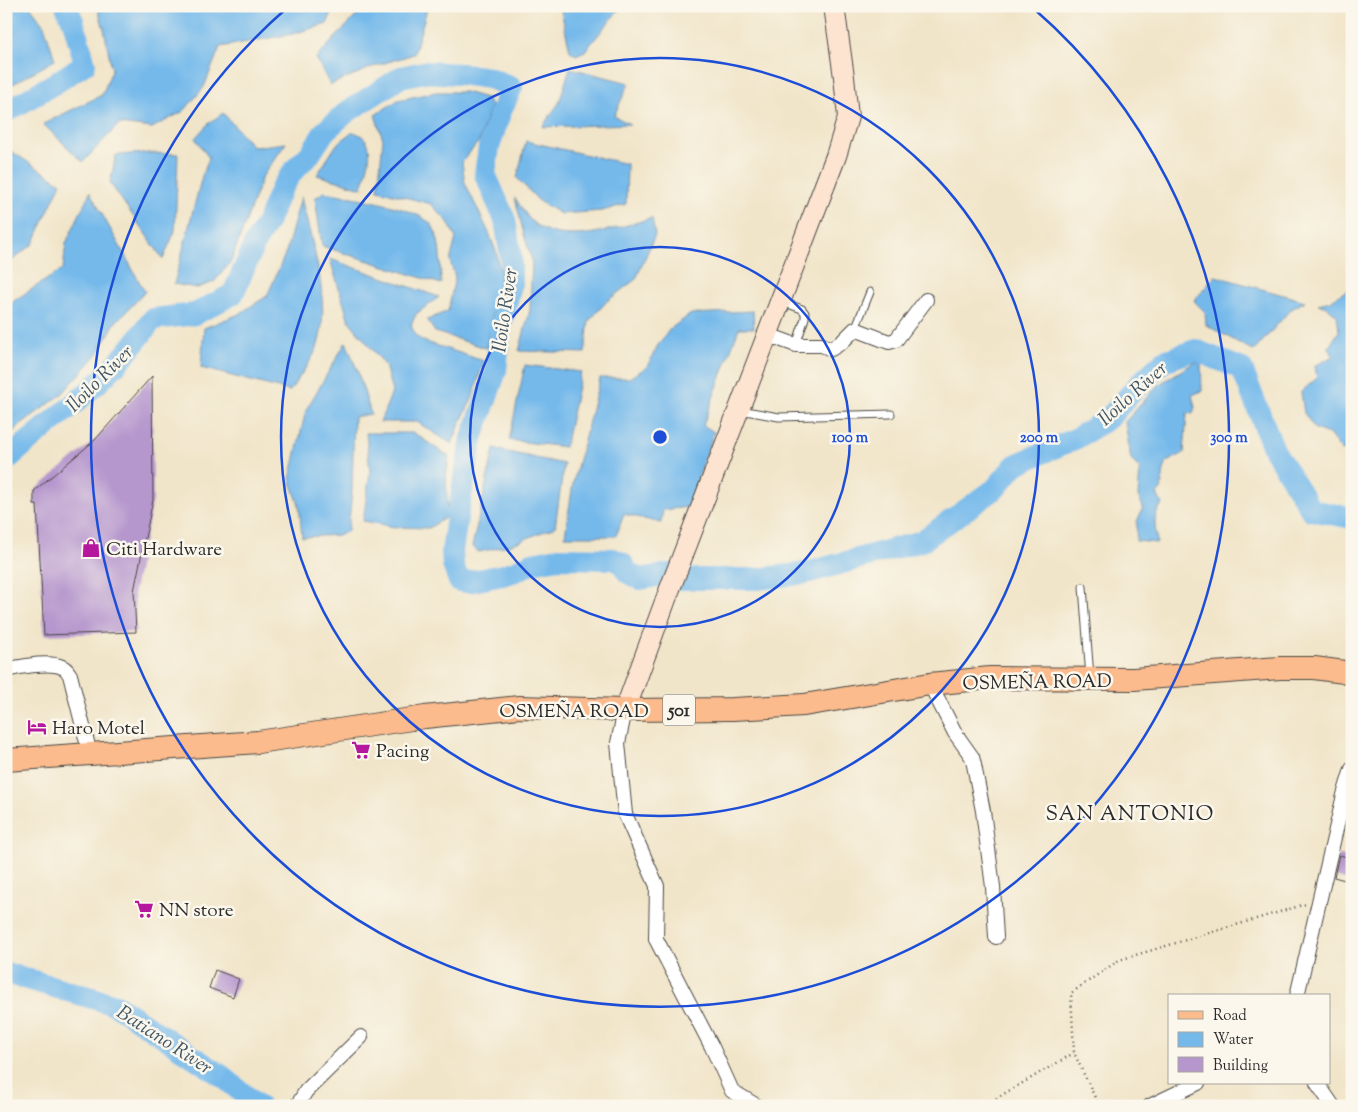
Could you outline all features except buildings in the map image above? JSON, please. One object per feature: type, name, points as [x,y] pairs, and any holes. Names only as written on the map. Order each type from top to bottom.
[{"type":"main road","name":"OSMEÑA ROAD","points":[[6,760],[258,742],[425,717],[519,707],[625,710],[733,709],[804,705],[930,684],[990,678],[1134,679],[1280,668],[1314,668],[1352,673]]},
{"type":"street","points":[[757,1106],[732,1091],[712,1046],[656,939],[657,886],[625,814],[618,743],[625,710],[836,156],[848,117],[834,6]]},
{"type":"street","points":[[768,336],[796,345],[822,345],[831,349],[842,342],[855,329],[889,342],[896,340],[926,300]]},
{"type":"street","points":[[6,670],[49,665],[60,666],[66,669],[70,675],[90,754]]},
{"type":"street","points":[[930,684],[954,733],[972,757],[983,811],[993,887],[996,937]]},
{"type":"street","points":[[1297,994],[1352,769]]},
{"type":"street","points":[[297,1106],[306,1091],[361,1037]]},
{"type":"street","points":[[1150,1106],[1196,1084]]},
{"type":"street","points":[[1318,1084],[1333,1106]]},
{"type":"lane","points":[[855,329],[870,292]]},
{"type":"lane","points":[[781,302],[806,313],[796,345]]},
{"type":"lane","points":[[740,410],[778,417],[891,414]]},
{"type":"lane","points":[[1083,587],[1090,680]]},
{"type":"path","points":[[1099,1106],[1074,1053],[1071,993],[1119,960],[1319,900]]},
{"type":"path","points":[[983,1106],[1074,1053]]},
{"type":"water","points":[[6,6],[30,6],[44,25],[55,60],[6,88]]},
{"type":"water","points":[[97,6],[335,6],[327,24],[292,34],[220,47],[204,87],[184,111],[152,128],[119,124],[83,162],[43,124],[102,95],[112,70],[104,29]]},
{"type":"water","points":[[357,6],[428,6],[414,54],[375,66],[330,85],[316,58],[357,15]]},
{"type":"water","points":[[560,6],[622,6],[585,51],[576,55],[570,51]]},
{"type":"water","points":[[570,68],[629,83],[614,116],[630,124],[542,127],[559,103]]},
{"type":"water","points":[[436,92],[465,92],[486,98],[491,105],[479,141],[462,162],[465,183],[489,233],[497,254],[500,274],[499,299],[492,315],[486,348],[435,332],[427,320],[448,311],[455,277],[450,261],[456,238],[448,222],[431,204],[378,190],[383,139],[375,115],[398,100]]},
{"type":"water","points":[[223,113],[253,147],[286,143],[262,177],[231,262],[214,282],[197,288],[174,284],[202,176],[209,158],[195,138],[208,124]]},
{"type":"water","points":[[353,132],[366,141],[369,148],[370,155],[362,188],[317,175],[337,144]]},
{"type":"water","points":[[526,141],[627,164],[626,204],[602,211],[561,214],[540,202],[517,178]]},
{"type":"water","points":[[9,150],[61,183],[33,244],[6,265],[6,152]]},
{"type":"water","points":[[178,154],[175,231],[163,259],[110,183],[116,155]]},
{"type":"water","points":[[90,192],[145,292],[115,323],[97,355],[61,395],[17,427],[6,440],[6,310],[15,300],[63,269],[66,243]]},
{"type":"water","points":[[324,192],[383,203],[426,220],[433,227],[438,240],[441,284],[322,246],[315,198]]},
{"type":"water","points":[[301,197],[318,271],[323,309],[318,345],[306,368],[290,391],[201,368],[204,328],[239,314],[267,296],[286,252]]},
{"type":"water","points":[[515,198],[533,223],[549,231],[563,234],[593,233],[652,218],[655,235],[636,279],[607,301],[589,321],[585,353],[519,351],[530,310],[532,260]]},
{"type":"water","points":[[330,259],[439,297],[416,314],[411,325],[415,335],[423,341],[484,361],[472,399],[452,444],[417,422],[380,422],[392,392],[385,365],[349,321]]},
{"type":"water","points":[[1215,276],[1305,301],[1290,310],[1254,351],[1206,325],[1205,312],[1194,301]]},
{"type":"water","points":[[1352,287],[1352,447],[1342,451],[1329,434],[1315,429],[1304,413],[1301,392],[1317,378],[1315,366],[1333,356],[1329,347],[1339,331],[1337,315],[1327,307],[1318,304],[1330,301]]},
{"type":"water","points":[[753,311],[754,328],[739,328],[703,425],[714,432],[688,507],[663,510],[661,523],[624,514],[616,536],[565,536],[573,483],[600,378],[629,378],[647,367],[658,345],[670,329],[691,314]]},
{"type":"water","points":[[346,342],[371,414],[354,417],[352,491],[348,531],[340,535],[302,537],[299,505],[290,479],[306,410]]},
{"type":"water","points":[[1195,362],[1201,364],[1202,391],[1192,395],[1195,407],[1193,413],[1187,414],[1184,453],[1165,463],[1161,490],[1157,494],[1162,504],[1155,518],[1157,543],[1136,541],[1137,522],[1143,507],[1138,496],[1140,469],[1131,460],[1125,422],[1158,385]]},
{"type":"water","points":[[525,365],[581,372],[565,447],[509,440]]},
{"type":"water","points":[[366,433],[414,433],[449,457],[446,477],[448,516],[429,528],[395,527],[363,521],[370,472]]},
{"type":"water","points":[[494,449],[564,464],[555,527],[510,545],[479,552],[472,547]]},
{"type":"waterway","name":"Iloilo River","points":[[6,112],[85,64],[73,21],[66,6]]},
{"type":"waterway","name":"Iloilo River","points":[[6,461],[95,386],[130,349],[153,319],[195,314],[233,294],[281,189],[294,170],[310,154],[325,131],[347,112],[401,77],[424,72],[489,78],[512,87],[500,113],[489,147],[485,174],[505,220],[511,257],[511,285],[500,329],[496,371],[472,438],[457,517],[452,552],[453,565],[459,581],[468,582],[503,575],[532,563],[558,558],[613,559],[622,563],[628,573],[640,579],[669,574]]},
{"type":"waterway","name":"Iloilo River","points":[[680,579],[757,579],[806,573],[922,541],[995,489],[1015,465],[1077,438],[1109,418],[1140,383],[1164,361],[1195,350],[1242,369],[1274,450],[1311,510],[1352,518]]},
{"type":"waterway","name":"Batiano River","points":[[6,973],[116,1005],[222,1076],[258,1106]]},
{"type":"place","name":"Citi Hardware","points":[[91,548]]},
{"type":"place","name":"Haro Motel","points":[[37,727]]},
{"type":"place","name":"Pacing","points":[[361,750]]},
{"type":"place","name":"NN store","points":[[144,909]]},
{"type":"district","name":"SAN ANTONIO","points":[[1130,813]]}]
